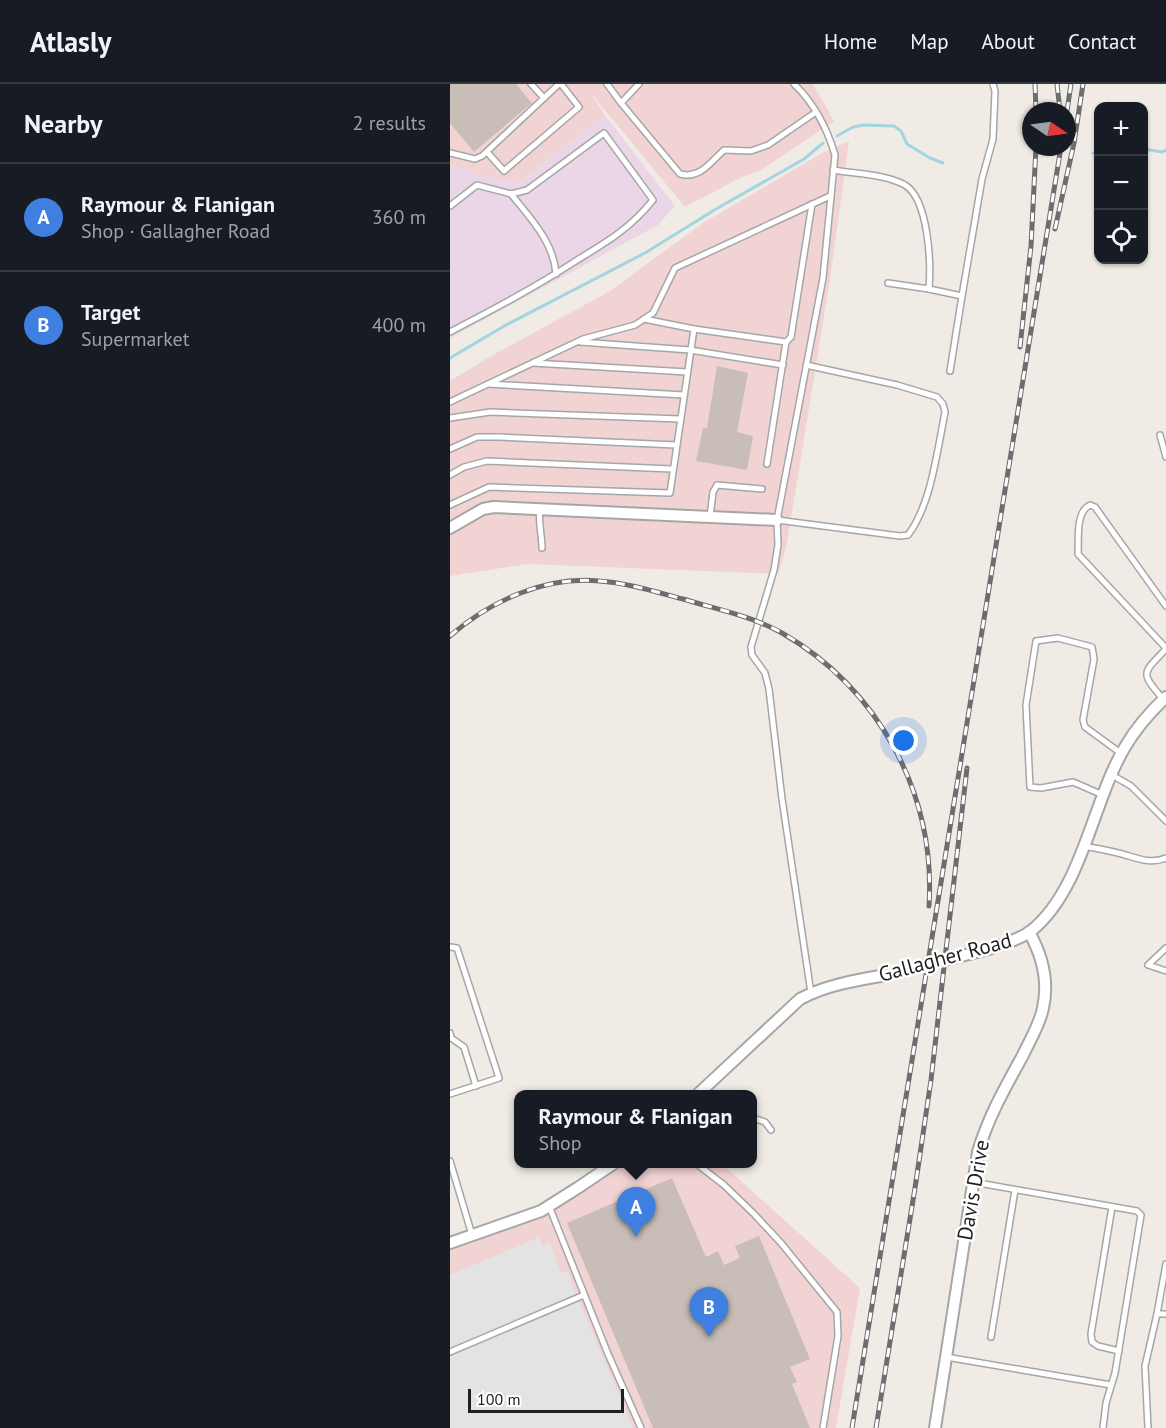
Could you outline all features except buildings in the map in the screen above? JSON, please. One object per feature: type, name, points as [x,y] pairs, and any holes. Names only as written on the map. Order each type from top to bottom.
[{"type":"street","points":[[450,528],[483,509],[494,507],[777,520]]},
{"type":"street","name":"Gallagher Road","points":[[703,1090],[800,999],[811,993],[856,980],[886,975],[989,949],[1029,932],[1054,906],[1083,846],[1122,754],[1146,717],[1165,698]]},
{"type":"street","name":"Davis Drive","points":[[935,1428],[978,1152],[984,1130],[1033,1035],[1043,1008],[1045,978],[1040,951],[1029,932]]},
{"type":"street","points":[[450,1243],[541,1211],[607,1168]]},
{"type":"lane","points":[[531,84],[544,98]]},
{"type":"lane","points":[[451,152],[476,159],[487,152],[560,84],[579,107],[504,171],[487,152]]},
{"type":"lane","points":[[606,84],[680,174],[689,177],[700,173],[724,150],[751,151],[768,145],[816,112]]},
{"type":"lane","points":[[621,103],[639,84]]},
{"type":"lane","points":[[794,84],[807,97],[830,136],[835,155],[823,278],[777,520],[778,545],[774,570],[751,647],[752,655],[765,673],[769,689],[782,800],[811,993]]},
{"type":"lane","points":[[950,371],[982,179],[993,139],[995,91],[993,84]]},
{"type":"lane","points":[[450,207],[477,185],[511,194],[527,190],[604,132],[653,200],[637,220],[556,274],[450,332]]},
{"type":"lane","points":[[833,170],[884,178],[903,184],[911,190],[920,206],[930,249],[928,290]]},
{"type":"lane","points":[[511,194],[547,241],[555,263],[556,274]]},
{"type":"lane","points":[[450,402],[578,341],[635,325],[653,313],[675,268],[830,196]]},
{"type":"lane","points":[[767,464],[786,342],[791,337],[812,204]]},
{"type":"lane","points":[[888,283],[962,296]]},
{"type":"lane","points":[[644,319],[694,329],[786,342]]},
{"type":"lane","points":[[450,505],[489,487],[670,493],[694,329]]},
{"type":"lane","points":[[578,341],[690,350],[783,365]]},
{"type":"lane","points":[[531,363],[687,372]]},
{"type":"lane","points":[[777,520],[900,536],[908,535],[916,524],[923,506],[943,423],[945,412],[943,404],[937,397],[897,385],[806,365]]},
{"type":"lane","points":[[487,384],[684,395]]},
{"type":"lane","points":[[450,418],[490,411],[680,419]]},
{"type":"lane","points":[[1160,435],[1166,457]]},
{"type":"lane","points":[[450,448],[477,437],[676,445]]},
{"type":"lane","points":[[450,475],[464,467],[487,461],[672,469]]},
{"type":"lane","points":[[710,517],[713,492],[717,485],[762,489]]},
{"type":"lane","points":[[1165,698],[1148,682],[1145,675],[1147,669],[1166,648],[1078,554],[1081,515],[1085,508],[1090,505],[1095,507],[1166,606]]},
{"type":"lane","points":[[540,509],[538,525],[542,548]]},
{"type":"lane","points":[[1103,795],[1074,782],[1041,789],[1030,787],[1026,705],[1036,640],[1058,638],[1092,647],[1094,658],[1083,720],[1085,727],[1122,754]]},
{"type":"lane","points":[[1112,775],[1131,786],[1166,821]]},
{"type":"lane","points":[[1083,846],[1143,861],[1159,861],[1166,858]]},
{"type":"lane","points":[[450,947],[457,948],[499,1078],[450,1094]]},
{"type":"lane","points":[[1166,948],[1148,965],[1166,971]]},
{"type":"lane","points":[[450,1033],[452,1038],[464,1047],[476,1086]]},
{"type":"lane","points":[[757,1119],[765,1122],[771,1130]]},
{"type":"lane","points":[[450,1161],[472,1237]]},
{"type":"lane","points":[[702,1168],[754,1214],[781,1243],[837,1312],[838,1336],[823,1428]]},
{"type":"lane","points":[[973,1182],[1137,1211],[1141,1215],[1119,1351],[1102,1428]]},
{"type":"lane","points":[[991,1337],[1015,1190]]},
{"type":"lane","points":[[549,1206],[608,1354],[641,1428]]},
{"type":"lane","points":[[1112,1207],[1091,1334],[1092,1342],[1098,1346],[1119,1351]]},
{"type":"lane","points":[[1148,1428],[1145,1366],[1166,1264]]},
{"type":"lane","points":[[450,1352],[584,1295]]},
{"type":"lane","points":[[1157,1314],[1166,1314]]},
{"type":"lane","points":[[946,1357],[1111,1385]]},
{"type":"shaded area","points":[[450,84],[813,84],[834,121],[760,171],[742,177],[685,207],[589,91],[605,115],[518,183],[475,175],[468,169],[450,167]]},
{"type":"shaded area","points":[[605,115],[675,206],[658,225],[450,338],[450,167],[468,169],[475,175],[520,182]]},
{"type":"shaded area","points":[[849,141],[830,280],[786,549],[778,574],[528,564],[450,576],[450,381],[610,291],[703,223],[824,152]]},
{"type":"shaded area","points":[[604,1168],[726,1168],[860,1288],[836,1428],[450,1428],[450,1243],[541,1211]]},
{"type":"shaded area","points":[[539,1237],[542,1247],[550,1243],[561,1273],[568,1271],[633,1428],[450,1428],[450,1275]]},
{"type":"waterway","points":[[837,136],[853,127],[863,125],[894,126],[901,131],[907,144],[943,163]]},
{"type":"waterway","points":[[450,358],[506,325],[645,253],[804,159],[823,143]]},
{"type":"waterway","points":[[1148,150],[1162,152],[1166,150]]},
{"type":"railway","points":[[1035,84],[1036,102]]},
{"type":"railway","points":[[1057,84],[1059,102]]},
{"type":"railway","points":[[1068,102],[1071,84]]},
{"type":"railway","points":[[1055,229],[1074,143],[1083,84]]},
{"type":"railway","points":[[1020,347],[1031,246],[1036,156]]},
{"type":"railway","points":[[852,1428],[1060,156]]},
{"type":"railway","points":[[450,636],[500,602],[539,587],[579,580],[610,582],[652,591],[746,617],[782,633],[816,656],[847,684],[873,714],[894,748],[911,785],[923,824],[929,864],[929,906]]},
{"type":"railway","points":[[876,1428],[931,1080],[967,768]]},
{"type":"place","name":"Raymour & Flanigan","points":[[636,1237]]},
{"type":"place","name":"Target","points":[[709,1337]]}]
